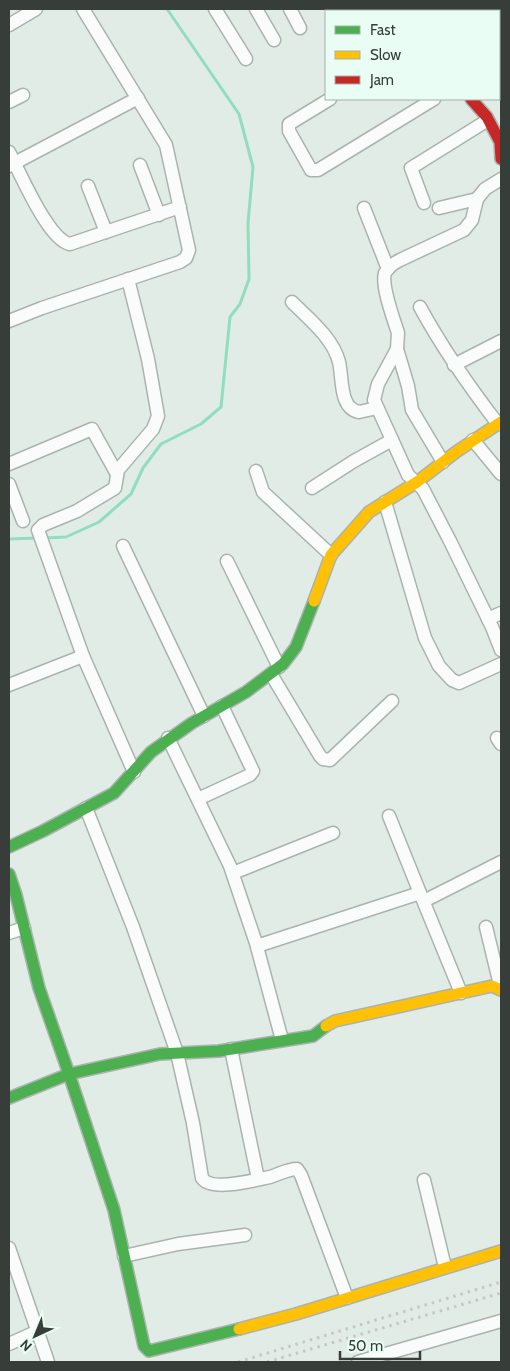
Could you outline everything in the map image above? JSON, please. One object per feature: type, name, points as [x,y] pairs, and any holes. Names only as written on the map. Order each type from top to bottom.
[{"type":"street","points":[[10,19],[36,9]]},
{"type":"street","points":[[9,321],[128,278],[180,262],[186,258],[189,250],[166,145],[83,9]]},
{"type":"street","points":[[215,9],[246,59]]},
{"type":"street","points":[[256,9],[274,40]]},
{"type":"street","points":[[290,9],[300,28]]},
{"type":"street","points":[[9,102],[23,95]]},
{"type":"street","points":[[138,98],[11,160],[47,223],[57,238],[63,243],[70,244],[180,207]]},
{"type":"street","points":[[328,100],[289,124],[289,131],[311,170],[318,170],[432,100]]},
{"type":"street","points":[[472,100],[488,120],[500,142],[501,159]]},
{"type":"street","points":[[424,203],[411,168],[488,120]]},
{"type":"street","points":[[140,165],[159,215]]},
{"type":"street","points":[[443,462],[412,410],[398,349],[398,333],[385,285],[385,273],[400,260],[464,230],[472,220],[477,199],[486,189],[501,179]]},
{"type":"street","points":[[88,186],[106,232]]},
{"type":"street","points":[[439,208],[477,199]]},
{"type":"street","points":[[364,208],[388,269]]},
{"type":"street","points":[[38,529],[42,525],[77,511],[112,491],[117,484],[117,474],[121,465],[153,430],[158,416],[148,358],[128,278]]},
{"type":"street","points":[[292,302],[323,334],[336,353],[345,400],[349,407],[359,412],[377,408]]},
{"type":"street","points":[[9,846],[114,793],[151,752],[168,738],[246,692],[275,670],[296,647],[330,555],[369,512],[417,482],[473,440],[500,423],[454,366],[420,307]]},
{"type":"street","points":[[454,366],[501,341]]},
{"type":"street","points":[[398,349],[378,384],[374,400],[408,475],[423,489],[450,540],[501,650]]},
{"type":"street","points":[[9,464],[92,429],[117,474]]},
{"type":"street","points":[[312,488],[354,461],[392,440]]},
{"type":"street","points":[[473,440],[501,474]]},
{"type":"street","points":[[256,471],[263,492],[330,555]]},
{"type":"street","points":[[9,484],[22,521]]},
{"type":"street","points":[[385,502],[426,638],[439,666],[452,680],[459,683],[501,664]]},
{"type":"street","points":[[9,520],[22,521],[38,529],[83,656],[134,772]]},
{"type":"street","points":[[123,546],[204,716]]},
{"type":"street","points":[[227,561],[275,670],[320,756],[327,761],[330,760],[392,701]]},
{"type":"street","points":[[488,619],[501,613]]},
{"type":"street","points":[[9,685],[83,656]]},
{"type":"street","points":[[198,799],[250,775],[253,771],[222,706]]},
{"type":"street","points":[[168,738],[233,873],[257,946],[282,1040]]},
{"type":"street","points":[[86,808],[133,927],[177,1053],[204,1180],[209,1184],[229,1184],[258,1179],[293,1169],[299,1172],[346,1298]]},
{"type":"street","points":[[388,816],[462,993]]},
{"type":"street","points":[[233,873],[333,833]]},
{"type":"street","points":[[257,946],[422,897],[501,862]]},
{"type":"street","points":[[9,874],[39,988],[114,1210],[144,1346],[149,1351],[233,1331],[501,1250]]},
{"type":"street","points":[[486,927],[501,990]]},
{"type":"street","points":[[9,933],[24,928]]},
{"type":"street","points":[[9,1098],[68,1074],[160,1054],[231,1049],[313,1036],[332,1022],[492,986],[501,990]]},
{"type":"street","points":[[231,1049],[258,1179]]},
{"type":"street","points":[[424,1180],[445,1268]]},
{"type":"street","points":[[124,1256],[178,1244],[245,1235]]},
{"type":"street","points":[[9,1248],[48,1362]]},
{"type":"street","points":[[358,1362],[374,1360],[501,1322]]},
{"type":"street","points":[[9,1344],[38,1331]]},
{"type":"waterway","points":[[44,538],[66,537],[99,522],[131,494],[143,468],[161,444],[201,424],[221,407],[230,317],[240,304],[249,279],[248,223],[253,167],[239,114],[167,9]]},
{"type":"waterway","points":[[9,539],[38,538]]},
{"type":"railway","points":[[238,1362],[501,1282]]},
{"type":"railway","points":[[267,1362],[501,1293]]},
{"type":"traffic: fast","points":[[9,847],[114,793],[151,752],[192,723],[246,692],[283,664],[296,647],[314,601]]},
{"type":"traffic: fast","points":[[9,874],[39,988],[69,1074],[160,1054],[219,1051],[313,1036],[326,1026]]},
{"type":"traffic: fast","points":[[9,1098],[69,1074],[114,1210],[144,1346],[149,1351],[239,1329]]},
{"type":"traffic: slow","points":[[314,601],[331,555],[369,512],[417,482],[456,452],[501,422]]},
{"type":"traffic: slow","points":[[326,1026],[335,1021],[492,986],[501,990]]},
{"type":"traffic: slow","points":[[239,1329],[296,1314],[501,1251]]},
{"type":"traffic: jam","points":[[472,100],[487,117],[500,142],[501,159]]}]
